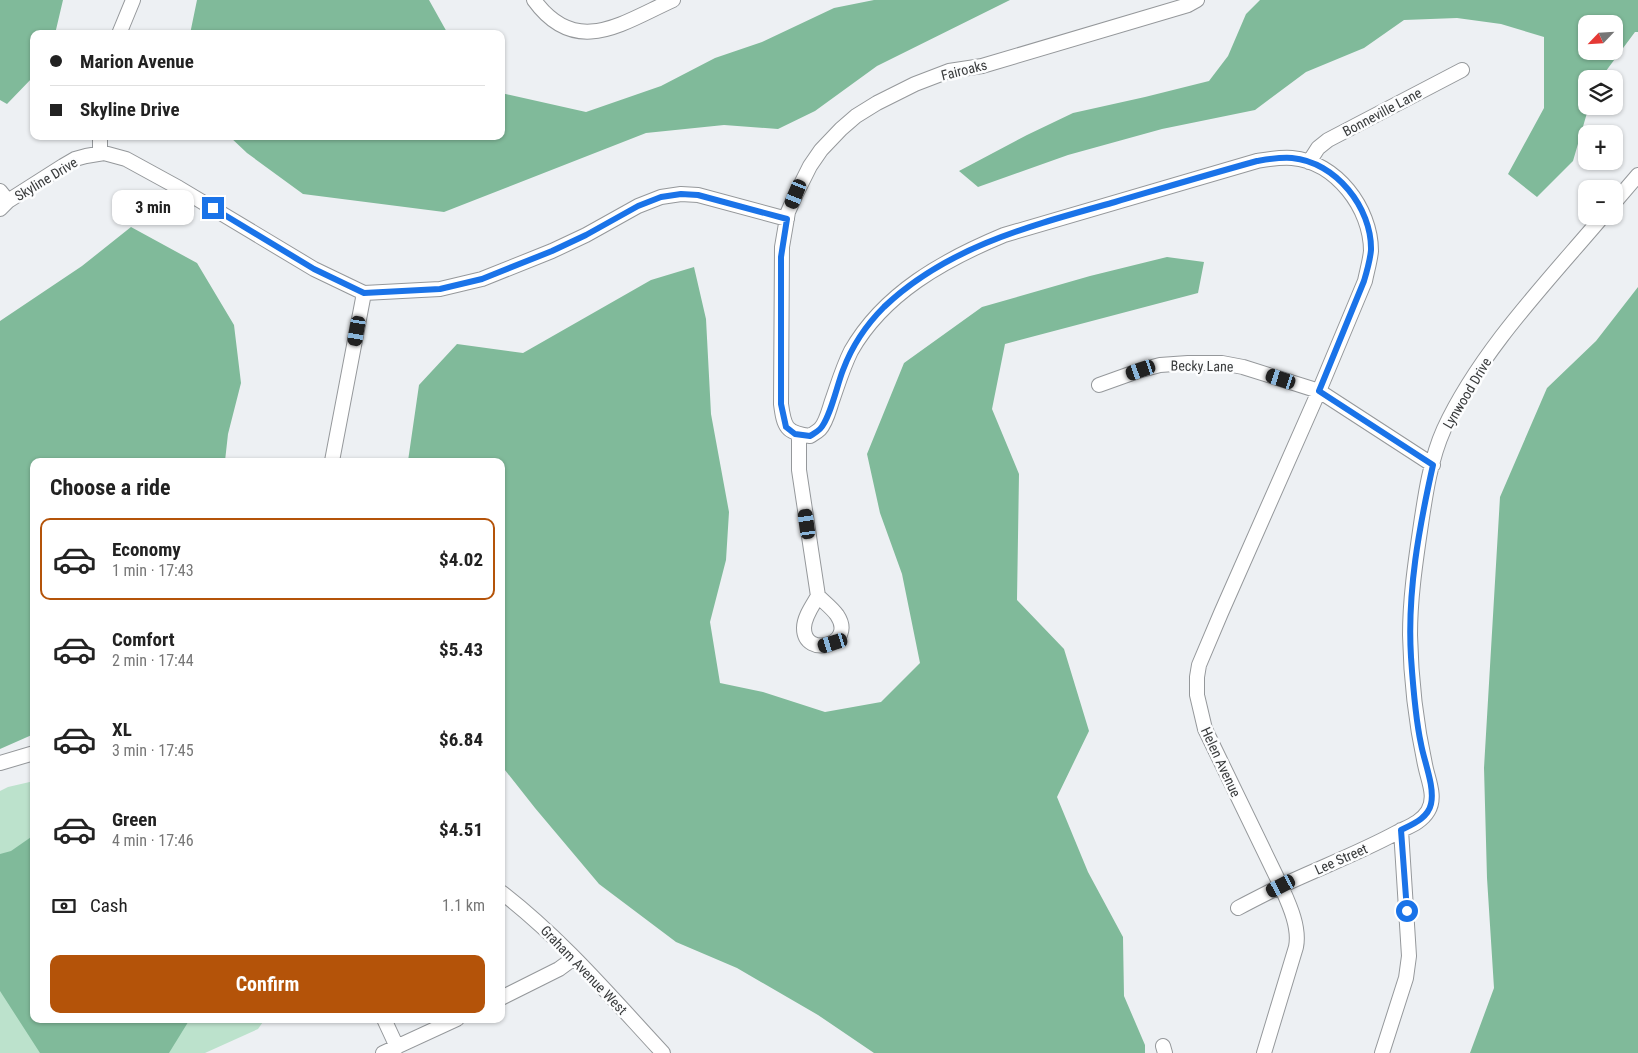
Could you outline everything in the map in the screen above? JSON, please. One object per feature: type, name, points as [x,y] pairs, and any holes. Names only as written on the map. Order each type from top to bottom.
[{"type":"street","points":[[120,30],[133,0]]},
{"type":"street","points":[[534,0],[543,13],[558,24],[570,30],[595,32],[607,30],[673,0]]},
{"type":"street","name":"Fairoaks","points":[[787,219],[796,194],[810,166],[821,150],[841,128],[877,103],[916,84],[949,71],[982,66],[1188,5],[1198,0]]},
{"type":"street","name":"Bonneville Lane","points":[[1309,162],[1318,148],[1328,140],[1462,70]]},
{"type":"street","points":[[100,140],[100,153]]},
{"type":"street","name":"Skyline Drive","points":[[3,200],[75,159],[100,153],[126,159],[179,188],[314,269],[364,293],[440,289],[482,279],[552,251],[586,235],[638,206],[661,197],[681,194],[698,195],[787,219]]},
{"type":"street","points":[[787,219],[781,257],[781,404],[786,427],[790,431],[810,436],[820,429],[826,418],[850,353],[873,319],[911,285],[939,266],[972,248],[1004,235],[1257,161],[1272,158],[1293,158],[1309,162],[1325,169],[1340,181],[1354,198],[1366,220],[1371,250],[1364,281],[1319,391]]},
{"type":"street","points":[[1623,193],[1638,175]]},
{"type":"street","name":"Lynwood Drive","points":[[1401,830],[1422,818],[1431,805],[1432,794],[1420,744],[1415,708],[1410,633],[1413,580],[1424,505],[1443,432],[1477,373],[1521,312],[1595,225]]},
{"type":"street","points":[[333,458],[364,293]]},
{"type":"street","name":"Becky Lane","points":[[1099,384],[1160,365],[1222,363],[1244,367],[1319,391],[1433,465]]},
{"type":"street","name":"Helen Avenue","points":[[1264,1053],[1297,943],[1297,932],[1281,886],[1205,729],[1197,695],[1197,677],[1199,665],[1224,606],[1319,391]]},
{"type":"street","points":[[800,434],[799,470],[818,596]]},
{"type":"street","points":[[0,763],[30,754]]},
{"type":"street","points":[[1382,1053],[1406,978],[1409,956],[1401,830]]},
{"type":"street","name":"Lee Street","points":[[1238,908],[1401,830]]},
{"type":"street","name":"Graham Avenue West","points":[[505,895],[524,910],[574,958],[663,1053]]},
{"type":"street","points":[[505,996],[559,969],[574,958]]},
{"type":"street","points":[[386,1023],[397,1047]]},
{"type":"street","points":[[383,1053],[448,1023]]},
{"type":"green space","points":[[0,0],[63,0],[56,30],[30,30],[30,80],[7,104],[0,100]]},
{"type":"green space","points":[[197,0],[429,0],[446,30],[191,30]]},
{"type":"green space","points":[[874,0],[1010,0],[877,66],[815,111],[778,129],[724,125],[646,133],[444,212],[303,194],[247,153],[233,140],[505,140],[505,94],[586,112],[661,86],[715,58],[762,42],[834,8]]},
{"type":"green space","points":[[1260,0],[1638,0],[1638,32],[1635,32],[1623,48],[1623,15],[1578,15],[1578,60],[1614,60],[1607,70],[1578,70],[1578,115],[1586,115],[1583,125],[1578,125],[1578,144],[1573,161],[1537,197],[1508,174],[1544,108],[1544,37],[1501,24],[1457,18],[1404,20],[1364,48],[1306,72],[1255,110],[1162,129],[1068,155],[978,187],[959,171],[1073,113],[1209,81],[1228,56],[1246,14]]},
{"type":"green space","points":[[131,227],[197,263],[234,325],[241,383],[228,434],[225,458],[30,458],[30,736],[0,749],[0,321],[82,266]]},
{"type":"green space","points":[[1167,257],[1204,262],[1198,293],[1005,344],[992,409],[1019,474],[1017,600],[1064,649],[1089,731],[1057,797],[1088,872],[1123,937],[1124,996],[1145,1045],[1145,1053],[874,1053],[818,1015],[737,968],[676,942],[599,884],[505,770],[505,458],[408,458],[419,385],[457,344],[523,353],[651,280],[694,267],[706,319],[711,414],[729,512],[726,560],[710,622],[720,683],[763,692],[825,712],[881,702],[920,663],[902,574],[880,513],[867,454],[904,363],[982,307],[1090,276]]},
{"type":"green space","points":[[1638,287],[1638,1053],[1470,1053],[1494,988],[1487,878],[1484,768],[1500,497],[1547,388],[1596,341]]},
{"type":"green space","points":[[30,782],[30,1023],[262,1023],[258,1029],[205,1053],[0,1053],[0,791],[8,787]]},
{"type":"green space","points":[[30,838],[30,1023],[188,1023],[169,1053],[40,1053],[0,991],[0,854],[11,851]]},
{"type":"route","points":[[213,208],[314,269],[364,293],[440,289],[482,279],[552,251],[586,235],[638,206],[661,197],[681,194],[698,195],[787,219],[781,257],[782,415],[786,427],[790,431],[795,434],[810,436],[820,429],[826,418],[850,353],[873,319],[911,285],[939,266],[972,248],[1004,235],[1048,221],[1257,161],[1272,158],[1293,158],[1325,169],[1340,181],[1361,209],[1366,220],[1371,250],[1364,281],[1319,391],[1433,465],[1424,505],[1413,580],[1410,633],[1415,708],[1420,744],[1432,794],[1431,805],[1422,818],[1401,830],[1407,911]]}]
